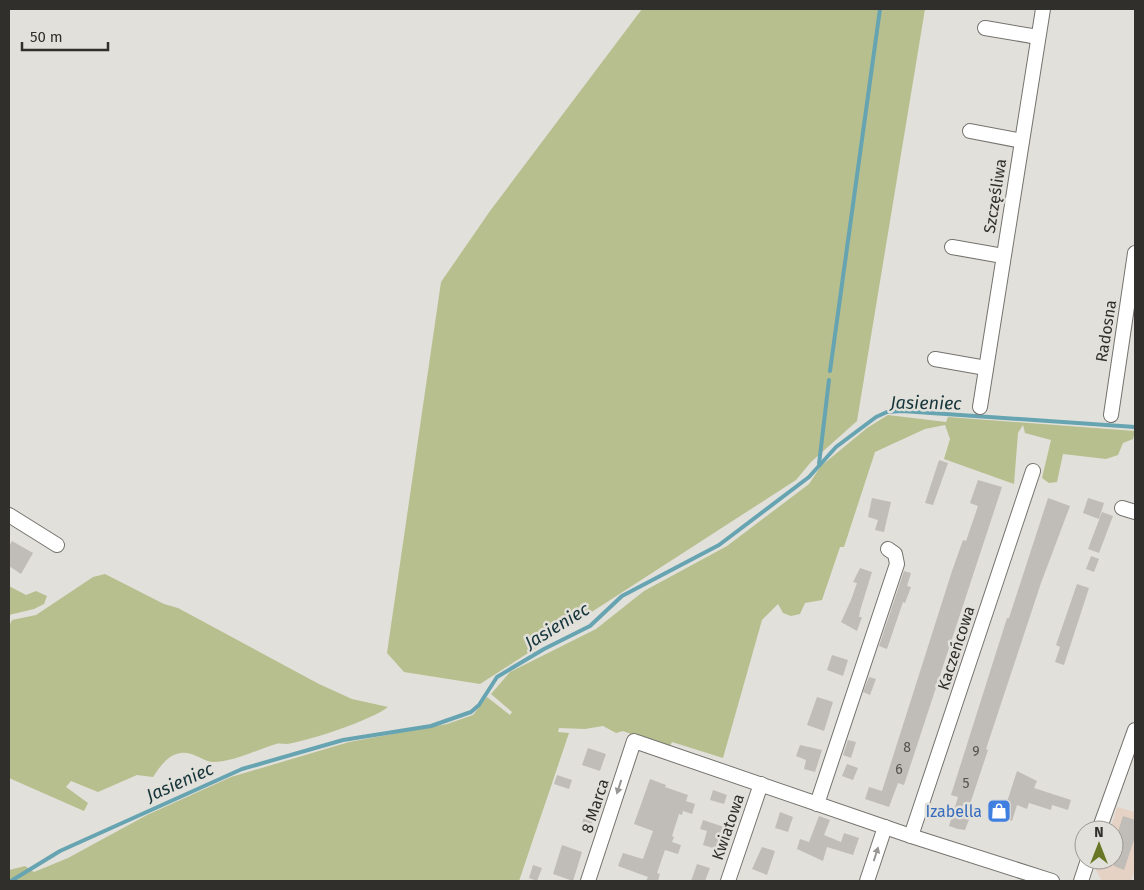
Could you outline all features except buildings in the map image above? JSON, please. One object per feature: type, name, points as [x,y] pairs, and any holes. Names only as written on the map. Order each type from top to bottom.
[{"type":"street","name":"Szczęśliwa","points":[[980,407],[1042,9]]},
{"type":"street","points":[[985,28],[1038,37]]},
{"type":"street","name":"Szczęśliwa","points":[[970,131],[1022,141]]},
{"type":"street","name":"Szczęśliwa","points":[[952,247],[1003,256]]},
{"type":"street","name":"Radosna","points":[[1111,416],[1135,252]]},
{"type":"street","points":[[935,359],[986,368]]},
{"type":"street","name":"Kaczeńcowa","points":[[911,836],[1033,471]]},
{"type":"street","points":[[9,515],[57,545]]},
{"type":"street","points":[[817,804],[897,564],[895,554],[888,549]]},
{"type":"street","points":[[1103,820],[1135,730]]},
{"type":"street","name":"8 Marca","points":[[588,881],[634,741],[761,784]]},
{"type":"street","points":[[761,784],[911,836],[1052,881]]},
{"type":"street","name":"Kwiatowa","points":[[728,881],[761,784]]},
{"type":"street","points":[[867,881],[885,827]]},
{"type":"shaded area","points":[[1117,807],[1135,812],[1135,869],[1131,881],[1102,881],[1096,870],[1124,870],[1124,820],[1113,820]]},
{"type":"green space","points":[[642,9],[925,9],[857,421],[811,462],[796,480],[480,684],[404,672],[387,653],[441,282],[490,211]]},
{"type":"green space","points":[[888,415],[946,422],[948,417],[1135,431],[1133,439],[1123,443],[1118,455],[1106,459],[1063,454],[1057,482],[1049,483],[1042,478],[1051,440],[1025,433],[1023,425],[1018,433],[1014,484],[944,459],[950,439],[945,425],[925,429],[875,452],[844,547],[840,547],[822,600],[805,603],[800,614],[791,616],[783,613],[778,604],[762,620],[723,758],[672,742],[669,748],[623,731],[616,733],[603,726],[585,729],[559,728],[558,732],[569,733],[519,881],[9,881],[9,870],[25,866],[34,872],[68,858],[147,815],[231,777],[349,742],[447,724],[473,715],[487,697],[510,715],[512,712],[491,694],[510,672],[596,629],[644,591],[727,546],[809,484],[821,466],[867,428]]},
{"type":"green space","points":[[105,574],[164,604],[178,608],[319,684],[352,699],[388,707],[355,724],[297,742],[276,744],[229,760],[213,762],[186,753],[176,754],[164,762],[153,777],[137,775],[98,792],[71,781],[66,787],[88,803],[84,811],[9,778],[9,626],[12,620],[36,615],[93,577]]},
{"type":"green space","points":[[9,586],[26,595],[36,591],[47,596],[44,604],[34,609],[9,615]]},
{"type":"waterway","points":[[830,371],[880,9]]},
{"type":"waterway","points":[[819,464],[829,380]]},
{"type":"waterway","name":"Jasieniec","points":[[11,881],[60,851],[242,769],[343,740],[431,726],[471,712],[479,705],[497,677],[544,649],[590,626],[622,596],[719,545],[809,477],[836,447],[876,417],[887,412],[902,411],[1135,427]]},
{"type":"place","name":"Izabella","points":[[999,811]]}]
